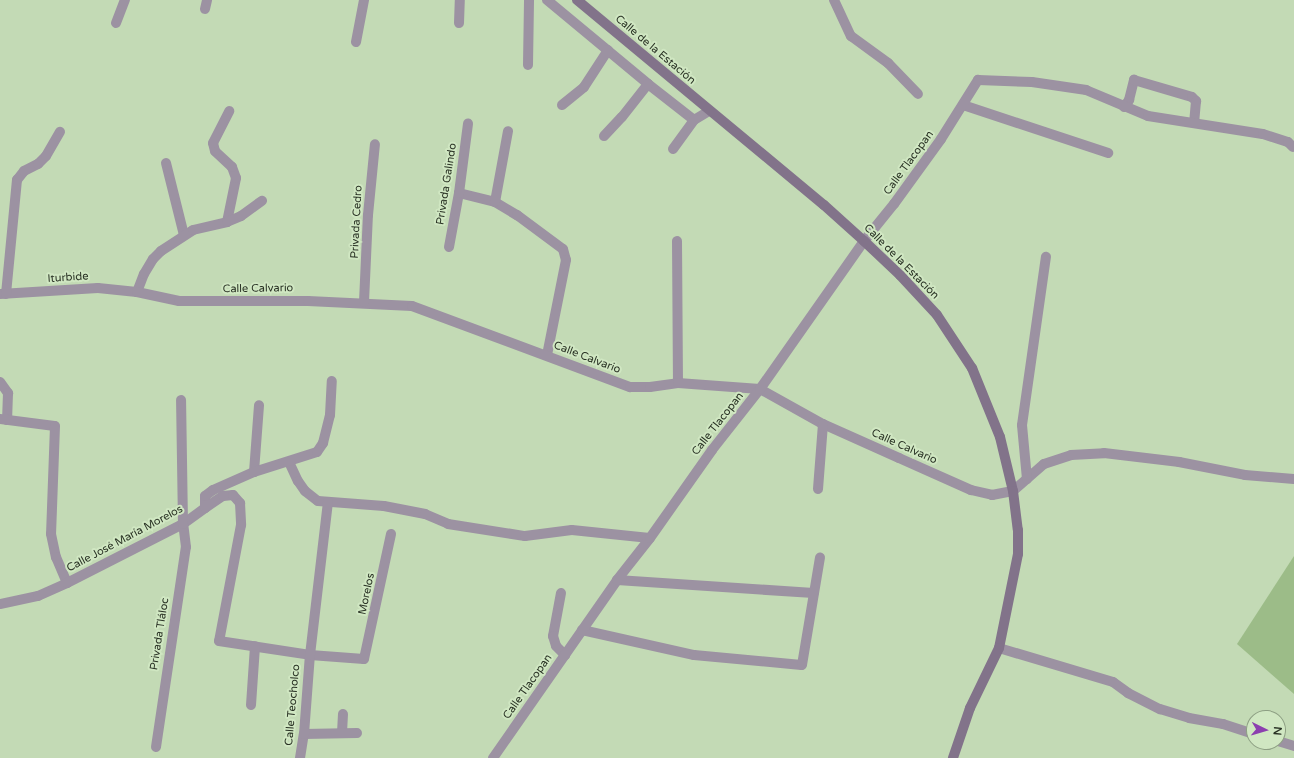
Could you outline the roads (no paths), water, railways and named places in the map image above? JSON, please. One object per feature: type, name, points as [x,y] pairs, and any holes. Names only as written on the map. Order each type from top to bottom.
[{"type":"street","points":[[116,23],[126,0]]},
{"type":"street","points":[[356,42],[364,0]]},
{"type":"street","points":[[459,23],[460,0]]},
{"type":"street","points":[[528,64],[529,0]]},
{"type":"street","points":[[547,0],[648,84],[694,120]]},
{"type":"street","name":"Calle de la Estación","points":[[577,0],[824,205],[864,241],[900,275],[937,315],[972,368],[1000,437],[1013,491],[1018,530],[1018,554],[999,648],[970,708],[953,758]]},
{"type":"street","points":[[834,0],[851,36],[888,63],[918,94]]},
{"type":"street","points":[[562,105],[584,87],[608,50]]},
{"type":"street","name":"Calle Tlacopan","points":[[493,758],[617,580],[650,538],[712,450],[760,389],[864,241],[894,204],[963,105],[978,80],[1032,82],[1086,90],[1124,107]]},
{"type":"street","points":[[1194,122],[1196,101],[1192,97],[1134,80],[1129,100],[1124,107],[1148,116],[1168,120],[1194,122],[1263,134],[1288,142],[1293,147]]},
{"type":"street","points":[[604,136],[622,117],[648,84]]},
{"type":"street","points":[[963,105],[1108,153]]},
{"type":"street","points":[[227,222],[236,178],[232,167],[214,151],[213,143],[229,111]]},
{"type":"street","points":[[672,149],[694,120],[709,111]]},
{"type":"street","name":"Privada Galindo","points":[[449,247],[459,193],[468,124]]},
{"type":"street","points":[[494,202],[508,131]]},
{"type":"street","points":[[3,294],[17,180],[24,171],[38,164],[46,156],[60,132]]},
{"type":"street","name":"Privada Cedro","points":[[364,302],[368,215],[375,144]]},
{"type":"street","points":[[166,163],[184,235]]},
{"type":"street","points":[[459,193],[494,202],[558,245],[565,254],[548,356]]},
{"type":"street","points":[[137,292],[144,274],[153,259],[161,251],[193,230],[227,222],[241,216],[262,201]]},
{"type":"street","points":[[677,241],[678,383]]},
{"type":"street","points":[[1027,479],[1022,425],[1046,256]]},
{"type":"street","name":"Iturbide","points":[[3,294],[98,288],[137,292]]},
{"type":"street","name":"Calle Calvario","points":[[137,292],[179,301],[364,302],[412,306],[630,387],[650,387],[678,383],[760,389],[823,424],[971,490],[992,495],[1013,491]]},
{"type":"street","points":[[205,508],[205,496],[213,490],[254,472],[317,452],[323,443],[330,415],[332,381]]},
{"type":"street","points":[[0,382],[8,392],[4,419],[55,426],[51,534],[56,557],[67,583]]},
{"type":"street","name":"Privada Tláloc","points":[[156,747],[186,547],[183,524],[181,400]]},
{"type":"street","points":[[254,472],[259,405]]},
{"type":"street","points":[[818,489],[823,424]]},
{"type":"street","points":[[1013,491],[1044,464],[1071,455],[1104,453],[1178,462],[1245,475],[1294,479]]},
{"type":"street","points":[[288,462],[298,482],[305,491],[318,501],[384,506],[424,514],[448,524],[525,536],[572,530],[650,538]]},
{"type":"street","name":"Calle José María Morelos","points":[[0,604],[38,596],[67,583],[183,524],[223,496],[233,495],[240,503],[241,525],[219,641],[254,646]]},
{"type":"street","name":"Calle Teocholco","points":[[300,758],[304,734],[310,655],[328,502]]},
{"type":"street","name":"Morelos","points":[[310,655],[364,659],[391,534]]},
{"type":"street","points":[[582,630],[694,655],[802,665],[820,557]]},
{"type":"street","points":[[617,580],[814,593]]},
{"type":"street","points":[[561,593],[553,636],[556,646],[565,655]]},
{"type":"street","points":[[251,705],[254,646],[310,655]]},
{"type":"street","points":[[999,648],[1112,682],[1128,693],[1160,709],[1189,718],[1222,724],[1246,732]]},
{"type":"street","points":[[342,733],[343,714]]},
{"type":"street","points":[[304,734],[357,733]]}]
